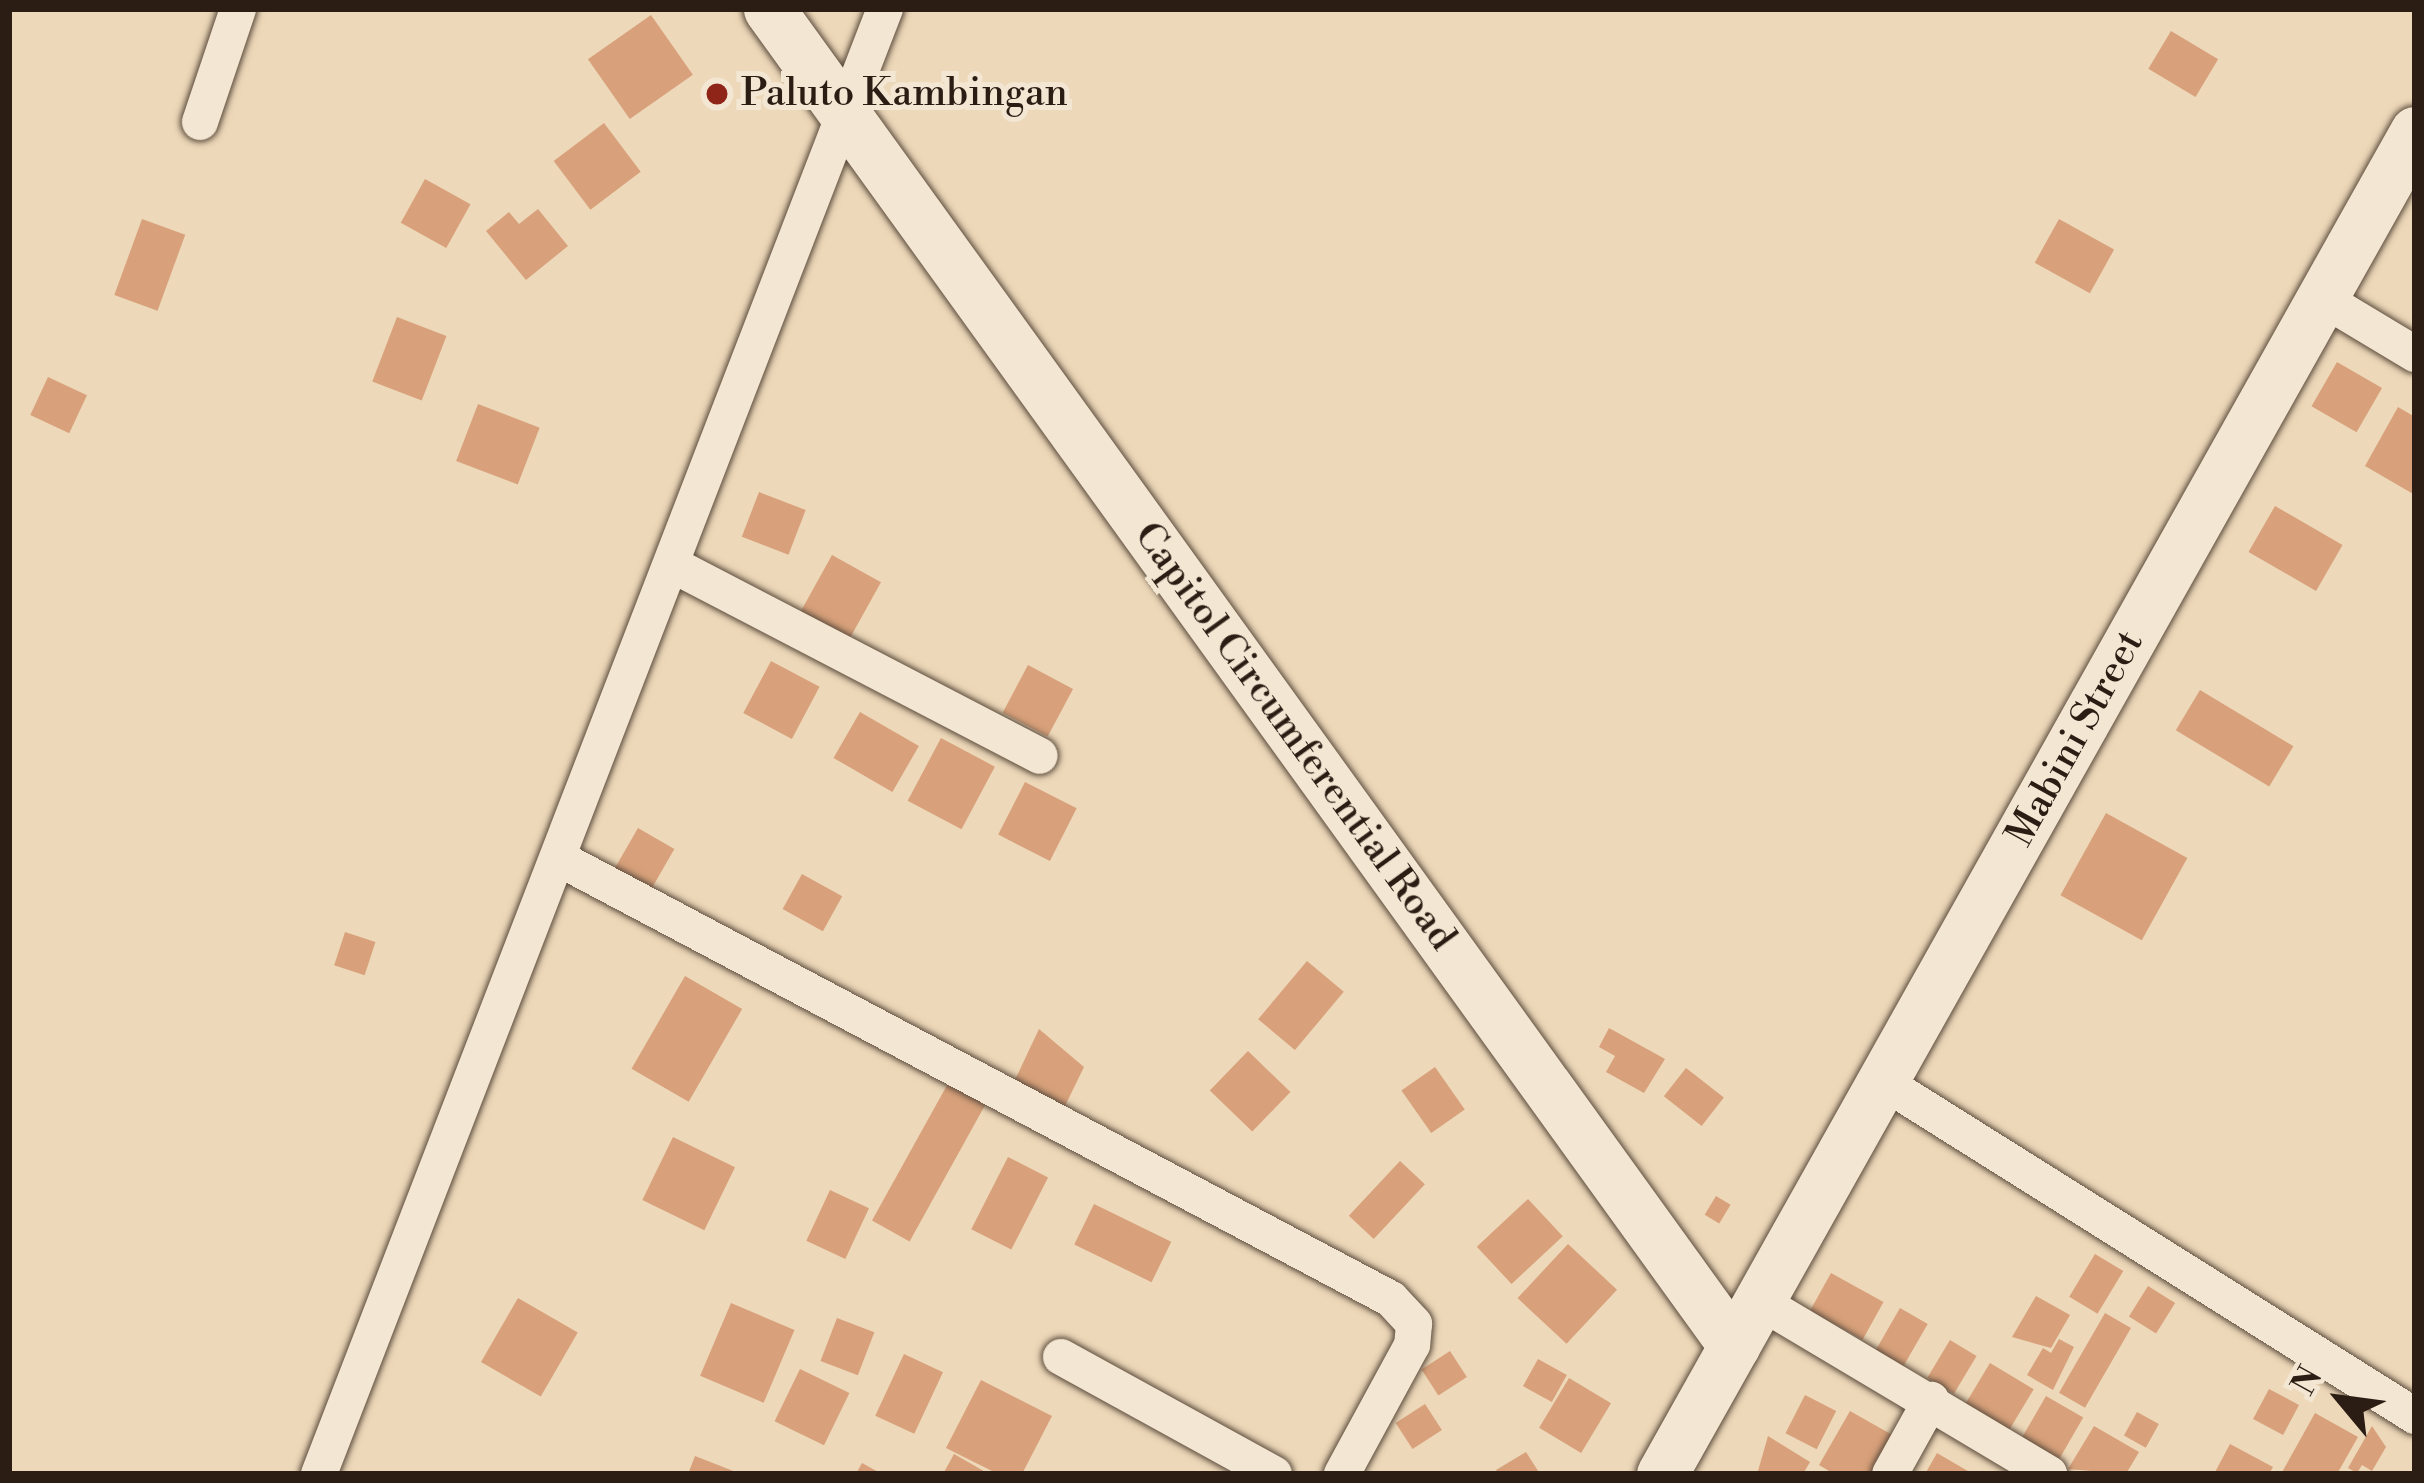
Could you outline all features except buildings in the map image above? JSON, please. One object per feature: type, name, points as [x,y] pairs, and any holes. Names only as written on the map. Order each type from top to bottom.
[{"type":"main road","name":"Capitol Circumferential Road","points":[[769,9],[1733,1346]]},
{"type":"main road","name":"Mabini Street","points":[[1733,1346],[2325,300],[2415,132]]},
{"type":"main road","points":[[1662,1474],[1733,1346]]},
{"type":"street","points":[[200,122],[238,9]]},
{"type":"street","points":[[319,1474],[675,566],[884,9]]},
{"type":"street","points":[[2325,300],[2415,354]]},
{"type":"street","points":[[675,566],[1040,756]]},
{"type":"street","points":[[560,859],[1391,1299],[1414,1324],[1412,1346],[1342,1474]]},
{"type":"street","points":[[1885,1083],[2415,1416]]},
{"type":"street","points":[[1760,1301],[2049,1474]]},
{"type":"street","points":[[1061,1357],[1274,1474]]},
{"type":"street","points":[[1890,1474],[1931,1400]]},
{"type":"place","name":"Paluto Kambingan","points":[[717,94]]}]
